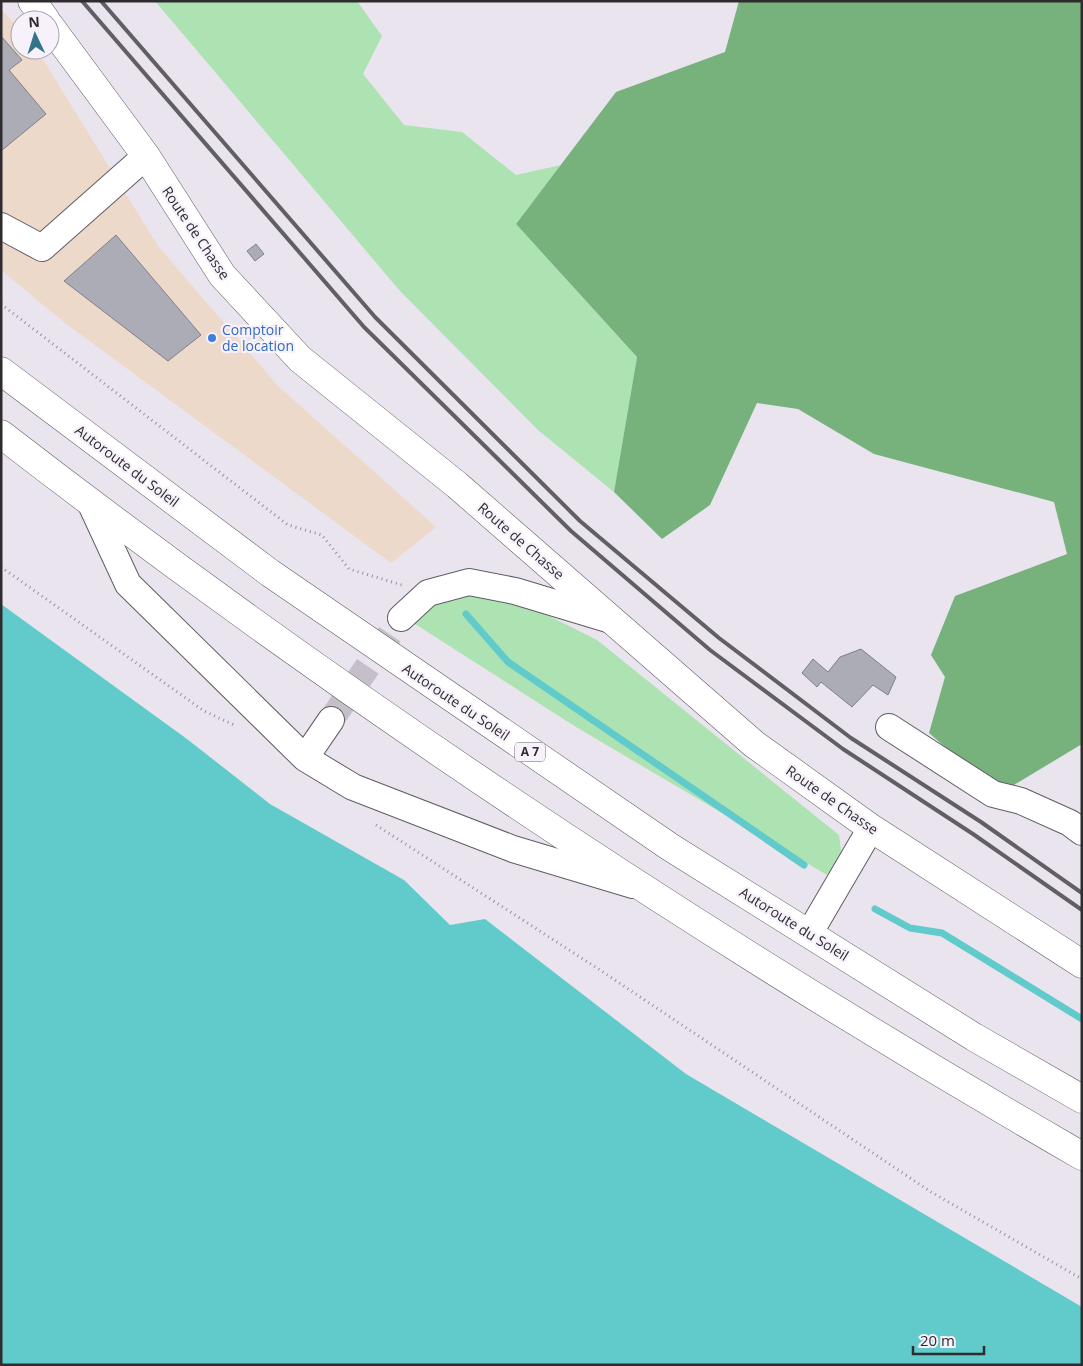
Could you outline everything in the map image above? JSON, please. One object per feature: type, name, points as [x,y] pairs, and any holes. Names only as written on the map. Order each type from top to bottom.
[{"type":"main road","name":"Route de Chasse","points":[[60,40],[146,156],[222,275],[300,359],[457,484],[754,744],[872,828],[1082,964]]},
{"type":"main road","name":"Autoroute du Soleil","points":[[1,371],[270,573],[387,655],[670,847],[974,1037],[1082,1099]]},
{"type":"main road","points":[[1,434],[90,502],[310,662],[640,888],[956,1084],[1082,1156]]},
{"type":"street","points":[[1,226],[42,248],[146,156]]},
{"type":"street","points":[[90,502],[128,584],[305,758],[353,788],[513,849],[640,888]]},
{"type":"street","points":[[401,618],[428,593],[469,582],[515,591],[611,620]]},
{"type":"street","points":[[305,758],[331,720]]},
{"type":"street","points":[[889,727],[993,794],[1021,801],[1070,823],[1082,832]]},
{"type":"street","points":[[809,934],[872,828]]},
{"type":"path","points":[[1,304],[288,525],[322,535],[350,568],[428,593]]},
{"type":"path","points":[[1,567],[204,711],[238,726]]},
{"type":"path","points":[[374,824],[608,975],[931,1192],[1082,1279]]},
{"type":"shaded area","points":[[1,9],[10,19],[10,60],[43,60],[158,246],[278,386],[436,527],[391,563],[65,323],[1,270]]},
{"type":"green space","points":[[155,1],[357,1],[382,36],[363,74],[404,125],[462,132],[516,175],[561,165],[516,224],[637,357],[614,492],[538,430],[400,291]]},
{"type":"green space","points":[[739,1],[1082,1],[1082,744],[1009,788],[975,773],[929,733],[945,677],[931,655],[955,596],[1067,554],[1054,502],[874,454],[798,409],[757,403],[710,505],[662,539],[614,492],[637,357],[516,224],[616,92],[725,52]]},
{"type":"green space","points":[[474,590],[519,601],[597,640],[839,835],[842,857],[827,875],[576,727],[412,622],[444,596]]},
{"type":"water","points":[[1,604],[187,739],[270,804],[404,880],[450,925],[485,919],[686,1074],[1082,1307],[1082,1365],[1,1365]]},
{"type":"building","points":[[1,36],[10,46],[10,60],[22,60],[9,70],[46,114],[1,151]]},
{"type":"building","points":[[116,235],[201,335],[168,361],[64,281]]},
{"type":"building","points":[[256,244],[264,254],[255,261],[247,251]]},
{"type":"building","points":[[861,649],[896,677],[888,695],[873,685],[852,707],[821,682],[817,687],[802,673],[813,659],[828,672],[840,657]]},
{"type":"waterway","points":[[466,614],[508,662],[804,865]]},
{"type":"waterway","points":[[875,909],[910,928],[942,933],[1082,1019]]},
{"type":"tunnel","points":[[331,720],[401,618]]},
{"type":"railway","points":[[82,1],[364,327],[571,531],[710,650],[843,749],[973,834],[1082,910]]},
{"type":"railway","points":[[101,1],[375,317],[580,521],[719,638],[851,738],[981,822],[1082,893]]},
{"type":"place","name":"Comptoir de location","points":[[212,338]]}]
